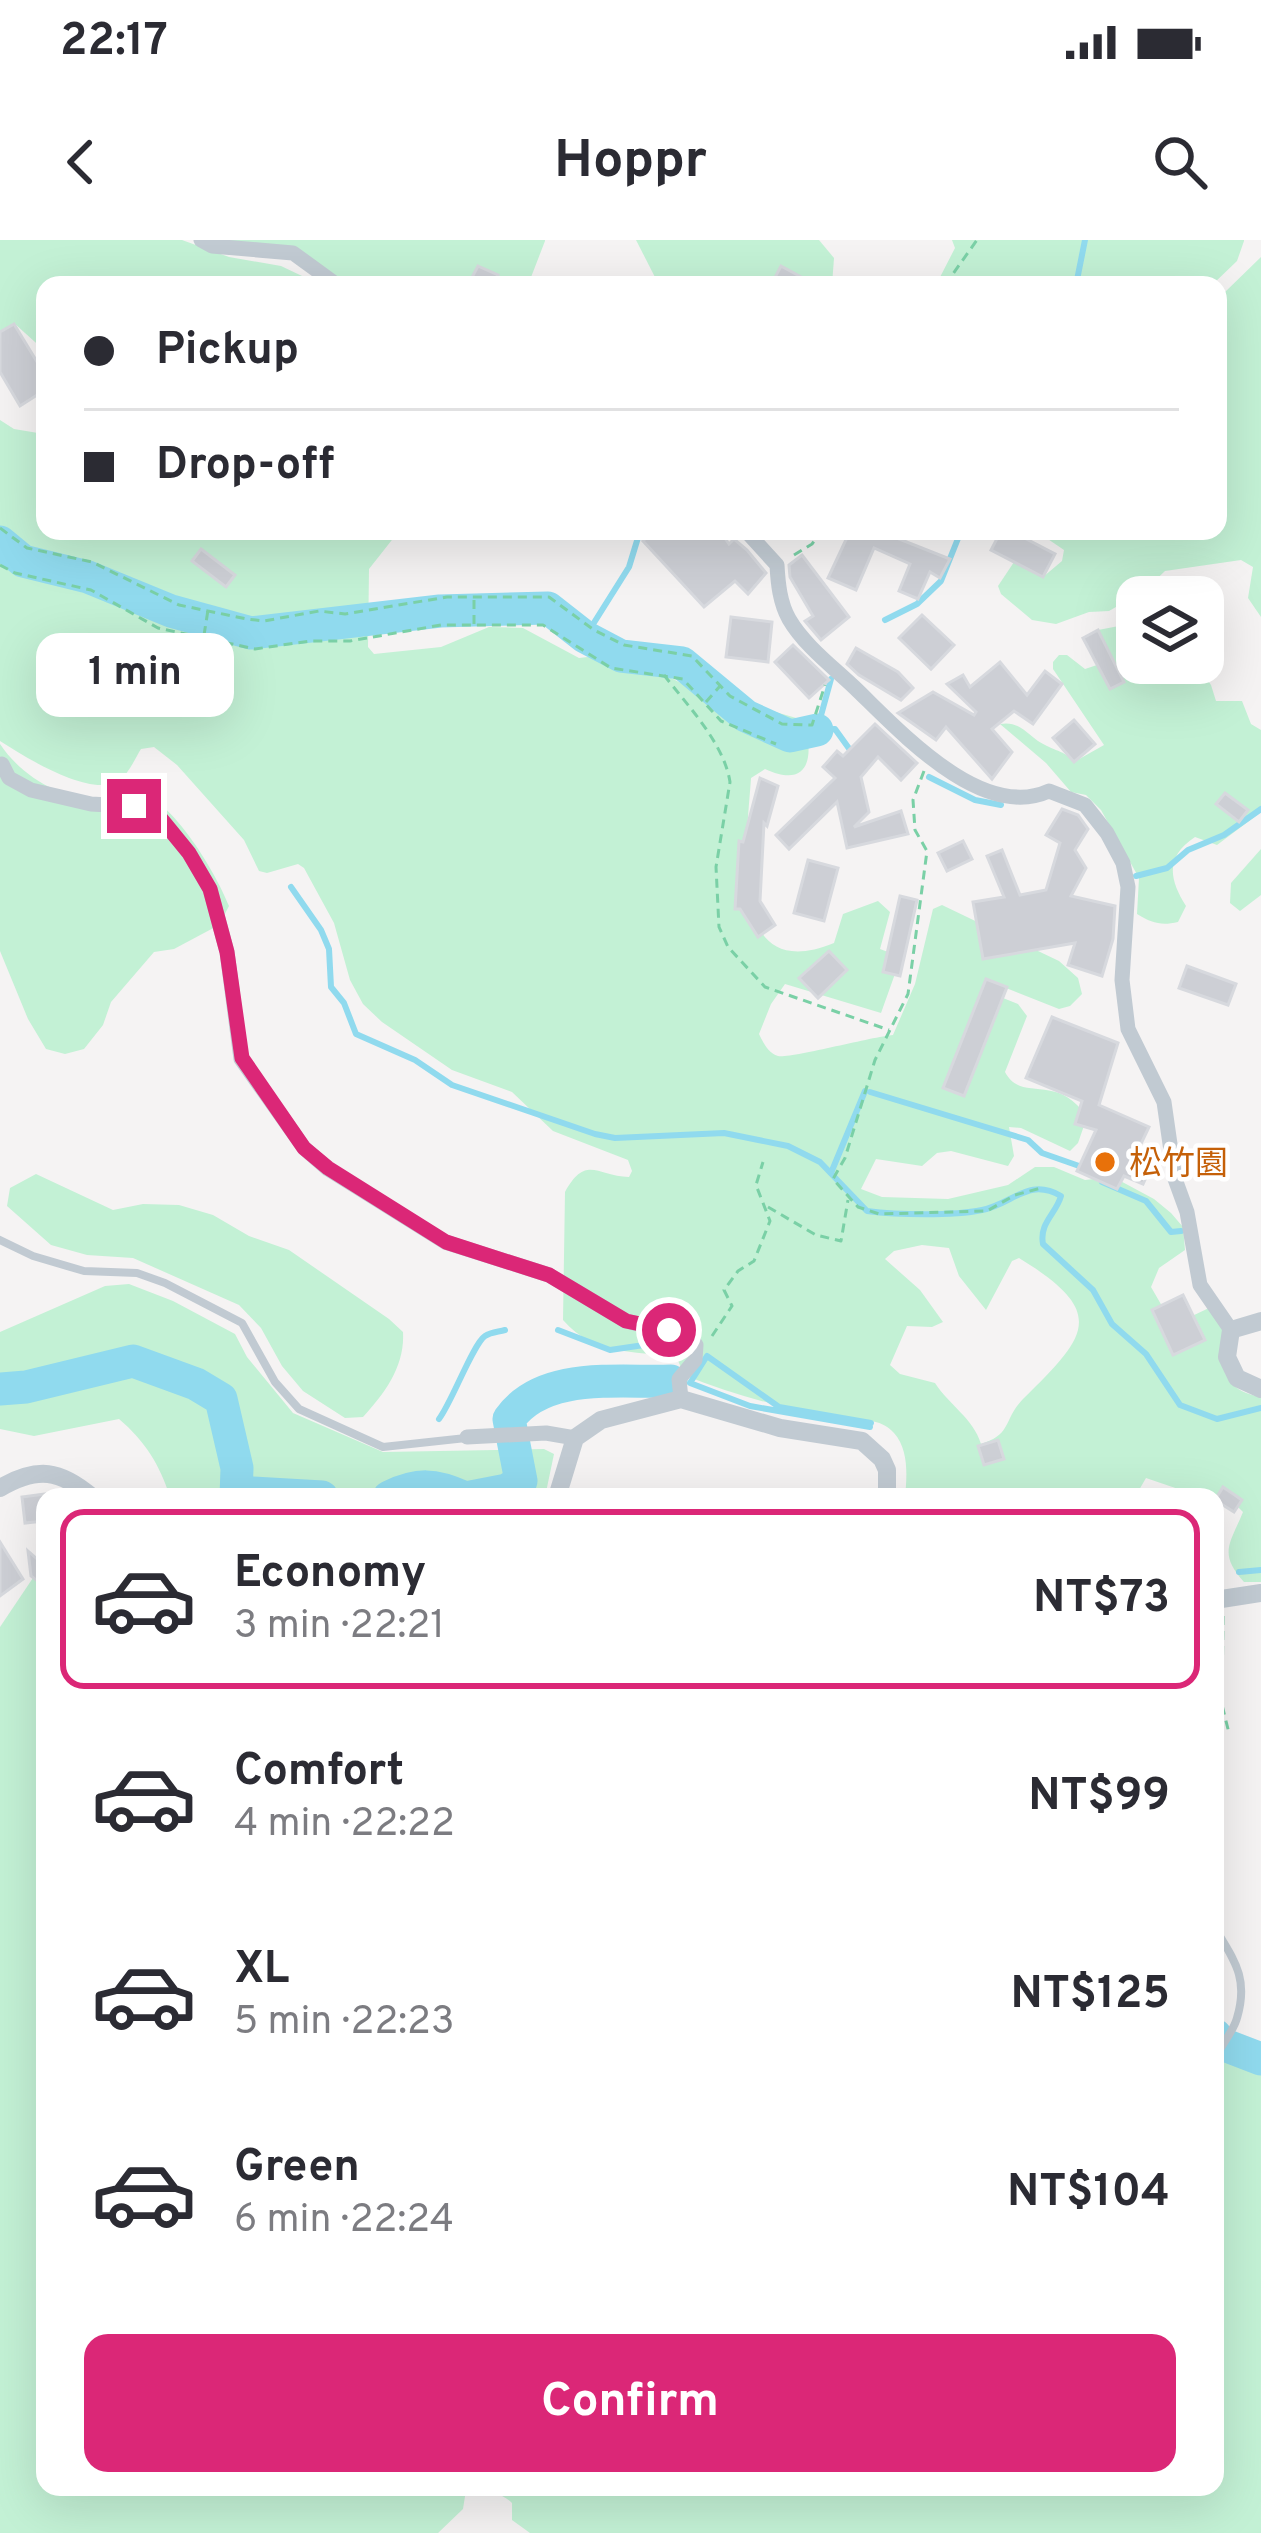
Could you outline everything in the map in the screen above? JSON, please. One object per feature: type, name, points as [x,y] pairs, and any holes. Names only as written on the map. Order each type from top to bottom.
[{"type":"street","points":[[201,240],[212,246],[293,254],[324,276]]},
{"type":"street","points":[[754,540],[777,565],[778,588],[790,620],[930,758],[982,790],[1036,797],[1049,791],[1085,805],[1107,833],[1123,863],[1128,887],[1122,980],[1129,1029],[1163,1102],[1200,1286],[1231,1330],[1227,1357],[1237,1378],[1261,1388]]},
{"type":"street","points":[[2,764],[9,778],[32,790],[91,805],[145,807],[158,815],[189,853],[210,889],[227,952],[242,1058],[304,1148],[446,1242],[549,1275],[626,1321],[690,1337],[696,1346],[695,1360],[679,1379],[681,1399]]},
{"type":"street","points":[[1231,1330],[1261,1321]]},
{"type":"street","points":[[560,1488],[575,1438],[602,1420],[681,1399],[779,1428],[862,1442],[882,1460],[887,1488]]},
{"type":"street","points":[[467,1437],[546,1433],[575,1438]]},
{"type":"street","points":[[0,1488],[40,1473],[69,1478],[81,1488]]},
{"type":"street","points":[[1224,1600],[1261,1593]]},
{"type":"lane","points":[[0,1240],[84,1271],[137,1273],[165,1282],[242,1324],[275,1382],[299,1409],[383,1447],[467,1437]]},
{"type":"lane","points":[[1224,1942],[1239,1965],[1237,2019],[1224,2042]]},
{"type":"path","points":[[951,276],[977,240]]},
{"type":"path","points":[[0,528],[27,548],[92,562],[179,605],[264,621],[319,611],[345,614],[430,599],[549,598],[592,628],[640,650],[692,656],[744,705],[782,724],[812,724],[828,676]]},
{"type":"path","points":[[777,565],[815,540]]},
{"type":"path","points":[[0,565],[15,573],[91,590],[158,628],[255,650],[441,625],[543,625],[610,668],[683,679],[721,721],[776,744]]},
{"type":"path","points":[[474,598],[474,626]]},
{"type":"path","points":[[204,637],[208,610]]},
{"type":"path","points":[[663,673],[728,770],[716,867],[719,927],[728,947],[765,987],[889,1030]]},
{"type":"path","points":[[705,703],[720,686]]},
{"type":"path","points":[[930,758],[913,800],[914,830],[927,851],[910,982],[874,1060],[845,1158],[834,1178],[848,1198],[866,1212],[879,1214],[973,1214],[1041,1189]]},
{"type":"path","points":[[695,1360],[704,1356],[713,1330],[732,1306],[724,1291],[738,1270],[754,1261],[770,1221],[756,1186],[763,1162]]},
{"type":"path","points":[[767,1206],[816,1235],[841,1241],[848,1198]]},
{"type":"path","points":[[1224,1713],[1229,1733]]},
{"type":"green space","points":[[0,240],[182,240],[302,276],[36,276],[36,343],[15,324],[0,332]]},
{"type":"green space","points":[[224,240],[545,240],[531,276],[336,276],[298,249]]},
{"type":"green space","points":[[636,240],[819,240],[834,258],[833,276],[654,276]]},
{"type":"green space","points":[[952,240],[1244,240],[1237,261],[1221,276],[941,276],[955,248]]},
{"type":"green space","points":[[1261,257],[1261,617],[1248,598],[1253,567],[1241,560],[1165,571],[1160,576],[1116,576],[1116,607],[1056,624],[1032,620],[998,586],[1014,562],[1043,577],[1062,561],[1064,550],[1049,540],[1227,540],[1227,290]]},
{"type":"green space","points":[[0,420],[14,429],[36,433],[36,540],[392,540],[369,569],[368,647],[374,654],[441,647],[489,627],[523,628],[579,658],[634,659],[714,700],[803,720],[808,756],[800,772],[780,774],[765,769],[751,778],[746,870],[758,927],[774,945],[799,951],[834,943],[843,914],[878,901],[890,912],[880,949],[901,957],[881,1013],[785,984],[771,1004],[759,1034],[762,1040],[771,1052],[785,1056],[893,1035],[915,984],[933,909],[942,905],[1059,961],[1078,978],[1082,994],[1059,1009],[986,980],[964,1095],[1003,998],[1018,1004],[1027,1016],[1005,1072],[1021,1086],[1064,1095],[1087,1117],[1070,1151],[1009,1127],[1014,1156],[1008,1166],[951,1151],[937,1153],[922,1166],[876,1159],[861,1189],[882,1197],[948,1199],[1008,1185],[1035,1167],[1054,1167],[1085,1180],[1113,1177],[1171,1213],[1183,1227],[1185,1250],[1159,1268],[1151,1287],[1173,1325],[1209,1308],[1225,1331],[1222,1355],[1230,1382],[1261,1397],[1261,1582],[1244,1582],[1231,1563],[1229,1548],[1243,1512],[1224,1497],[1224,1488],[1175,1488],[1146,1478],[1140,1488],[905,1488],[905,1455],[885,1425],[745,1396],[684,1375],[677,1358],[615,1350],[575,1332],[563,1320],[565,1192],[586,1170],[629,1177],[628,1160],[553,1131],[512,1092],[452,1070],[382,1022],[363,1004],[350,980],[334,923],[304,868],[298,864],[259,871],[244,840],[177,765],[154,747],[141,749],[122,778],[106,785],[75,780],[0,741]],"holes":[[[922,1245],[949,1248],[959,1276],[986,1310],[1012,1261],[1019,1258],[1067,1294],[1077,1310],[1079,1326],[1062,1358],[1017,1407],[1003,1431],[981,1444],[973,1427],[935,1383],[900,1374],[890,1365],[907,1326],[932,1327],[943,1322],[920,1290],[885,1259],[894,1251]]]},
{"type":"green space","points":[[1116,627],[1116,666],[1098,630]]},
{"type":"green space","points":[[1067,655],[1085,669],[1097,665],[1110,689],[1120,684],[1210,684],[1216,701],[1242,701],[1251,724],[1261,730],[1261,812],[1217,845],[1195,837],[1179,852],[1173,878],[1186,906],[1178,922],[1157,923],[1137,914],[1139,878],[1101,810],[1086,795],[1071,792],[1046,763],[1000,724],[1020,727],[1074,762],[1104,745],[1053,669],[1053,662]]},
{"type":"green space","points":[[0,744],[20,767],[58,791],[87,799],[134,793],[151,798],[192,840],[229,906],[219,925],[174,949],[154,952],[111,1002],[103,1025],[84,1049],[65,1054],[46,1049],[0,951]]},
{"type":"green space","points":[[1261,849],[1261,895],[1240,911],[1230,903],[1231,883]]},
{"type":"green space","points":[[36,1174],[113,1210],[143,1204],[179,1205],[213,1215],[249,1236],[289,1250],[403,1332],[401,1356],[392,1378],[363,1417],[345,1418],[303,1391],[282,1366],[261,1328],[239,1305],[133,1258],[87,1255],[51,1245],[7,1206],[10,1188]]},
{"type":"green space","points":[[129,1284],[235,1334],[247,1357],[293,1413],[383,1452],[544,1449],[554,1454],[547,1488],[166,1488],[150,1454],[119,1419],[34,1436],[0,1429],[0,1332],[105,1286]]},
{"type":"green space","points":[[36,1573],[36,2496],[465,2496],[463,2509],[438,2533],[0,2533],[0,1627]]},
{"type":"green space","points":[[1224,2030],[1231,2048],[1261,2064],[1261,2533],[530,2533],[512,2520],[508,2499],[500,2496],[1224,2496]]},
{"type":"building","points":[[478,266],[498,275],[498,276],[473,276]]},
{"type":"building","points":[[781,266],[799,276],[776,276]]},
{"type":"building","points":[[14,324],[36,360],[36,396],[20,406],[0,372],[0,332]]},
{"type":"building","points":[[726,540],[729,544],[735,540],[766,573],[748,594],[735,581],[704,607],[643,541]]},
{"type":"building","points":[[846,540],[902,540],[950,559],[940,578],[930,572],[918,599],[899,591],[910,564],[874,548],[856,590],[828,578]]},
{"type":"building","points":[[996,540],[1028,540],[1055,554],[1043,577],[991,550]]},
{"type":"building","points":[[201,549],[235,575],[226,587],[192,561]]},
{"type":"building","points":[[802,555],[849,617],[821,640],[805,621],[813,616],[790,577],[789,565]]},
{"type":"building","points":[[922,615],[954,645],[931,669],[899,638]]},
{"type":"building","points":[[731,617],[772,622],[768,662],[726,657]]},
{"type":"building","points":[[1098,630],[1116,666],[1116,684],[1120,684],[1110,689],[1083,638]]},
{"type":"building","points":[[793,645],[829,680],[809,698],[775,662]]},
{"type":"building","points":[[856,648],[898,672],[913,688],[901,700],[859,675],[847,664]]},
{"type":"building","points":[[1000,662],[1027,695],[1045,671],[1062,684],[1033,724],[1014,711],[992,729],[1012,752],[992,779],[946,727],[936,740],[898,713],[933,692],[974,715],[947,684],[963,675],[970,687]]},
{"type":"building","points":[[1074,720],[1095,744],[1074,762],[1053,738]]},
{"type":"building","points":[[875,724],[917,763],[901,780],[878,757],[861,777],[869,812],[854,827],[901,811],[908,834],[847,848],[837,802],[789,849],[776,835],[835,778],[823,767],[837,751],[843,756]]},
{"type":"building","points":[[760,778],[778,786],[767,826],[764,823],[760,901],[775,925],[758,937],[740,909],[735,909],[739,841],[743,842]]},
{"type":"building","points":[[1225,793],[1248,810],[1239,822],[1216,804]]},
{"type":"building","points":[[1062,809],[1078,815],[1088,829],[1075,850],[1086,868],[1071,896],[1115,906],[1113,939],[1102,976],[1068,965],[1075,943],[983,959],[973,902],[1004,897],[987,856],[1002,850],[1020,895],[1046,890],[1060,843],[1046,835]]},
{"type":"building","points":[[963,841],[972,859],[947,871],[938,853]]},
{"type":"building","points":[[808,860],[838,868],[824,921],[794,913]]},
{"type":"building","points":[[900,896],[917,900],[900,976],[883,972]]},
{"type":"building","points":[[829,951],[847,970],[818,998],[799,978]]},
{"type":"building","points":[[1187,966],[1236,984],[1228,1005],[1179,988]]},
{"type":"building","points":[[986,979],[1007,987],[964,1096],[943,1088]]},
{"type":"building","points":[[1052,1017],[1118,1043],[1099,1105],[1149,1127],[1138,1150],[1155,1158],[1143,1184],[1124,1176],[1117,1189],[1077,1171],[1096,1130],[1075,1124],[1082,1101],[1026,1078]]},
{"type":"building","points":[[1183,1295],[1205,1340],[1173,1355],[1152,1310]]},
{"type":"building","points":[[998,1440],[1004,1459],[984,1465],[978,1446]]},
{"type":"building","points":[[1222,1488],[1242,1500],[1234,1512],[1224,1506]]},
{"type":"building","points":[[36,1495],[36,1522],[25,1523],[22,1497]]},
{"type":"building","points":[[0,1542],[23,1579],[0,1596]]},
{"type":"building","points":[[28,1551],[36,1558],[36,1580],[31,1576]]},
{"type":"waterway","points":[[1078,276],[1085,240]]},
{"type":"waterway","points":[[585,637],[629,567],[637,540]]},
{"type":"waterway","points":[[885,620],[917,604],[941,581],[957,540]]},
{"type":"waterway","points":[[0,542],[23,561],[88,577],[171,611],[251,633],[440,611],[548,608],[585,637],[621,656],[682,663],[746,716],[790,736],[817,730]]},
{"type":"waterway","points":[[831,679],[817,730],[835,729],[853,754]]},
{"type":"waterway","points":[[929,777],[975,800],[1001,805]]},
{"type":"waterway","points":[[1136,876],[1167,868],[1188,850],[1224,835],[1261,809]]},
{"type":"waterway","points":[[291,887],[321,930],[329,949],[331,987],[344,1003],[356,1034],[415,1060],[452,1085],[595,1134],[615,1138],[724,1133],[788,1146],[820,1162],[867,1211],[970,1212],[1030,1190],[1049,1191],[1061,1196],[1043,1230],[1043,1244],[1093,1290],[1112,1324],[1146,1354],[1180,1405],[1217,1419],[1261,1408]]},
{"type":"waterway","points":[[831,1173],[865,1091]]},
{"type":"waterway","points":[[870,1092],[1028,1140],[1042,1153],[1082,1167]]},
{"type":"waterway","points":[[1102,1182],[1146,1201],[1171,1232],[1181,1231]]},
{"type":"waterway","points":[[439,1419],[480,1341],[505,1330]]},
{"type":"waterway","points":[[558,1330],[610,1350],[644,1345]]},
{"type":"waterway","points":[[870,1427],[750,1406],[690,1383],[707,1356],[779,1407],[871,1423]]},
{"type":"waterway","points":[[0,1389],[133,1361],[196,1384],[221,1399],[237,1468],[236,1488]]},
{"type":"waterway","points":[[510,1488],[521,1481],[509,1419],[524,1404],[561,1386],[671,1381]]},
{"type":"waterway","points":[[418,1488],[432,1488]]},
{"type":"waterway","points":[[1239,1572],[1261,1570]]},
{"type":"waterway","points":[[1224,2045],[1261,2059]]},
{"type":"place","name":"松竹園","points":[[1105,1162]]},
{"type":"route","points":[[134,806],[158,815],[210,889],[227,952],[242,1058],[304,1148],[446,1242],[549,1275],[626,1321],[669,1330]]}]
